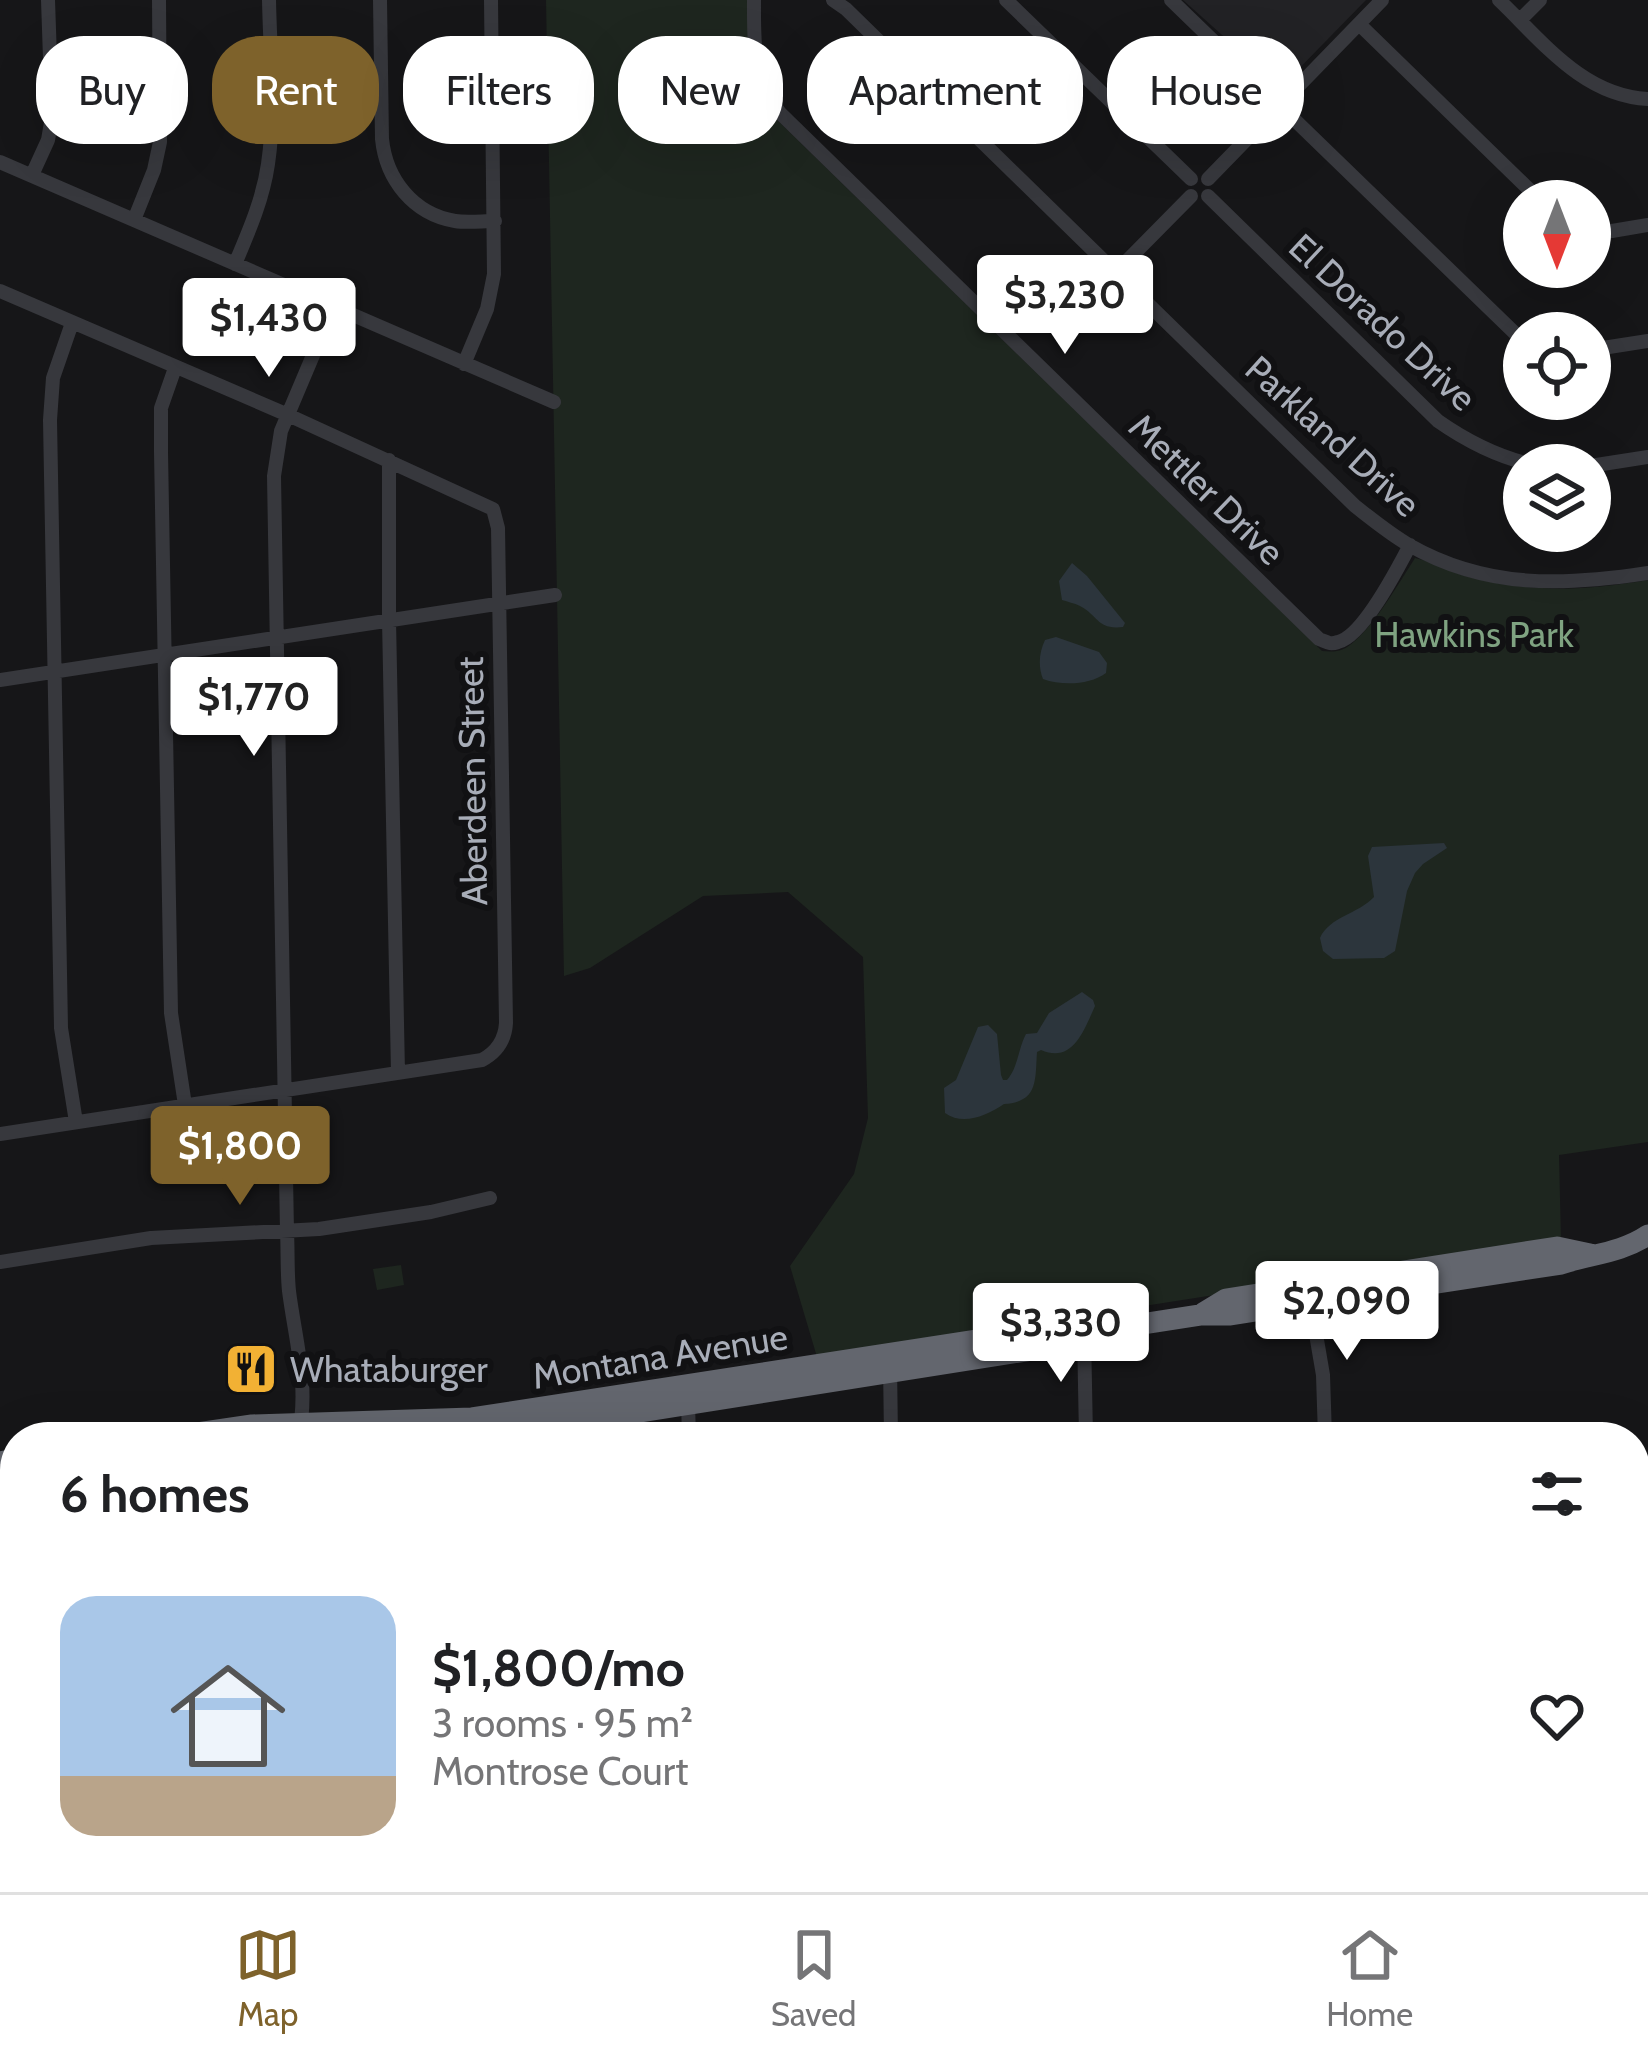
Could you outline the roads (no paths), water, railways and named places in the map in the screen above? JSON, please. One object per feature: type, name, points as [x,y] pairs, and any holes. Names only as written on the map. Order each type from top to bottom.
[{"type":"highway","name":"Montana Avenue","points":[[1203,1313],[1226,1299],[1557,1247],[1585,1253],[1638,1252],[1648,1235]]},
{"type":"highway","name":"Montana Avenue","points":[[573,1422],[1067,1326],[1084,1333],[1561,1264],[1585,1253]]},
{"type":"highway","name":"Montana Avenue","points":[[415,1422],[890,1363]]},
{"type":"street","points":[[32,175],[48,140],[52,117],[48,0]]},
{"type":"street","points":[[134,220],[160,142],[159,0]]},
{"type":"street","points":[[235,264],[260,201],[268,164],[272,122],[269,0]]},
{"type":"street","points":[[380,0],[382,139],[393,178],[430,212],[460,221],[495,221]]},
{"type":"street","points":[[464,364],[491,291],[495,221],[490,0]]},
{"type":"street","name":"Mettler Drive","points":[[754,0],[757,71],[764,92],[780,113],[1319,639],[1340,642],[1353,633],[1386,590],[1410,545]]},
{"type":"street","name":"Parkland Drive","points":[[833,0],[1355,506],[1410,545],[1441,560],[1527,582],[1571,583],[1648,573]]},
{"type":"street","points":[[1006,0],[1191,179],[1187,188],[1202,190]]},
{"type":"street","points":[[1171,0],[1208,36]]},
{"type":"street","points":[[1304,80],[1382,0]]},
{"type":"street","points":[[1499,0],[1585,79],[1618,94],[1648,99]]},
{"type":"street","points":[[1520,20],[1540,0]]},
{"type":"street","points":[[1359,24],[1519,180]]},
{"type":"street","points":[[1304,130],[1503,322]]},
{"type":"street","points":[[1116,272],[1244,144]]},
{"type":"street","points":[[0,162],[554,402]]},
{"type":"street","name":"El Dorado Drive","points":[[1202,190],[1438,421],[1503,456]]},
{"type":"street","points":[[1611,231],[1648,226]]},
{"type":"street","points":[[0,292],[388,460],[398,1073],[0,1134]]},
{"type":"street","points":[[300,1422],[302,1370],[289,1288],[287,1232],[274,476],[277,444],[333,308]]},
{"type":"street","points":[[72,323],[53,378],[50,420],[61,1028],[76,1123]]},
{"type":"street","points":[[1611,347],[1648,341]]},
{"type":"street","points":[[175,368],[161,408],[164,654],[171,1013],[185,1105]]},
{"type":"street","points":[[1611,463],[1648,457]]},
{"type":"street","name":"Aberdeen Street","points":[[388,460],[490,505],[498,528],[500,602],[506,1023],[499,1046],[482,1060],[398,1073]]},
{"type":"street","points":[[0,680],[555,595]]},
{"type":"street","points":[[0,1262],[152,1238],[287,1232],[430,1212],[490,1198]]},
{"type":"street","points":[[1310,1299],[1323,1375],[1325,1422]]},
{"type":"street","points":[[1084,1333],[1086,1422]]},
{"type":"street","points":[[890,1363],[892,1422]]},
{"type":"street","points":[[688,1403],[689,1422]]},
{"type":"place","name":"Whataburger","points":[[251,1369]]},
{"type":"park label","name":"Hawkins Park","points":[[1474,634]]}]
